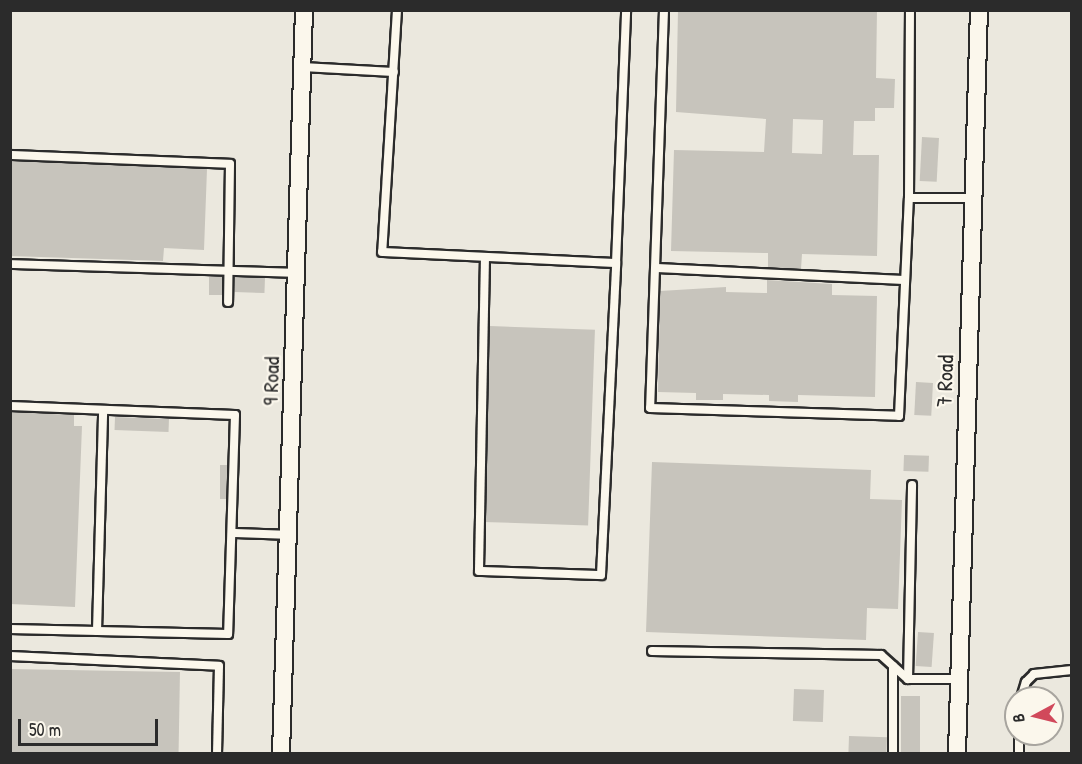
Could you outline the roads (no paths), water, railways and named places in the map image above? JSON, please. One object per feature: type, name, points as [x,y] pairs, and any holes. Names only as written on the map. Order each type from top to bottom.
[{"type":"street","name":"9 Road","points":[[280,753],[304,10]]},
{"type":"street","name":"7 Road","points":[[957,753],[979,10]]},
{"type":"lane","points":[[397,10],[382,252],[616,263]]},
{"type":"lane","points":[[485,256],[478,571],[601,575],[626,10]]},
{"type":"lane","points":[[664,10],[650,408],[899,416],[909,198],[910,10]]},
{"type":"lane","points":[[302,67],[394,72]]},
{"type":"lane","points":[[10,155],[230,164],[228,302]]},
{"type":"lane","points":[[909,198],[974,198]]},
{"type":"lane","points":[[10,264],[297,273]]},
{"type":"lane","points":[[656,268],[905,280]]},
{"type":"lane","points":[[10,406],[235,415],[228,634],[10,629]]},
{"type":"lane","points":[[97,631],[103,410]]},
{"type":"lane","points":[[908,679],[912,485]]},
{"type":"lane","points":[[232,533],[288,535]]},
{"type":"lane","points":[[652,651],[881,655],[908,679],[958,679]]},
{"type":"lane","points":[[10,656],[219,666],[217,753]]},
{"type":"lane","points":[[893,666],[893,753]]},
{"type":"lane","points":[[1025,686],[1034,674],[1071,670]]}]
